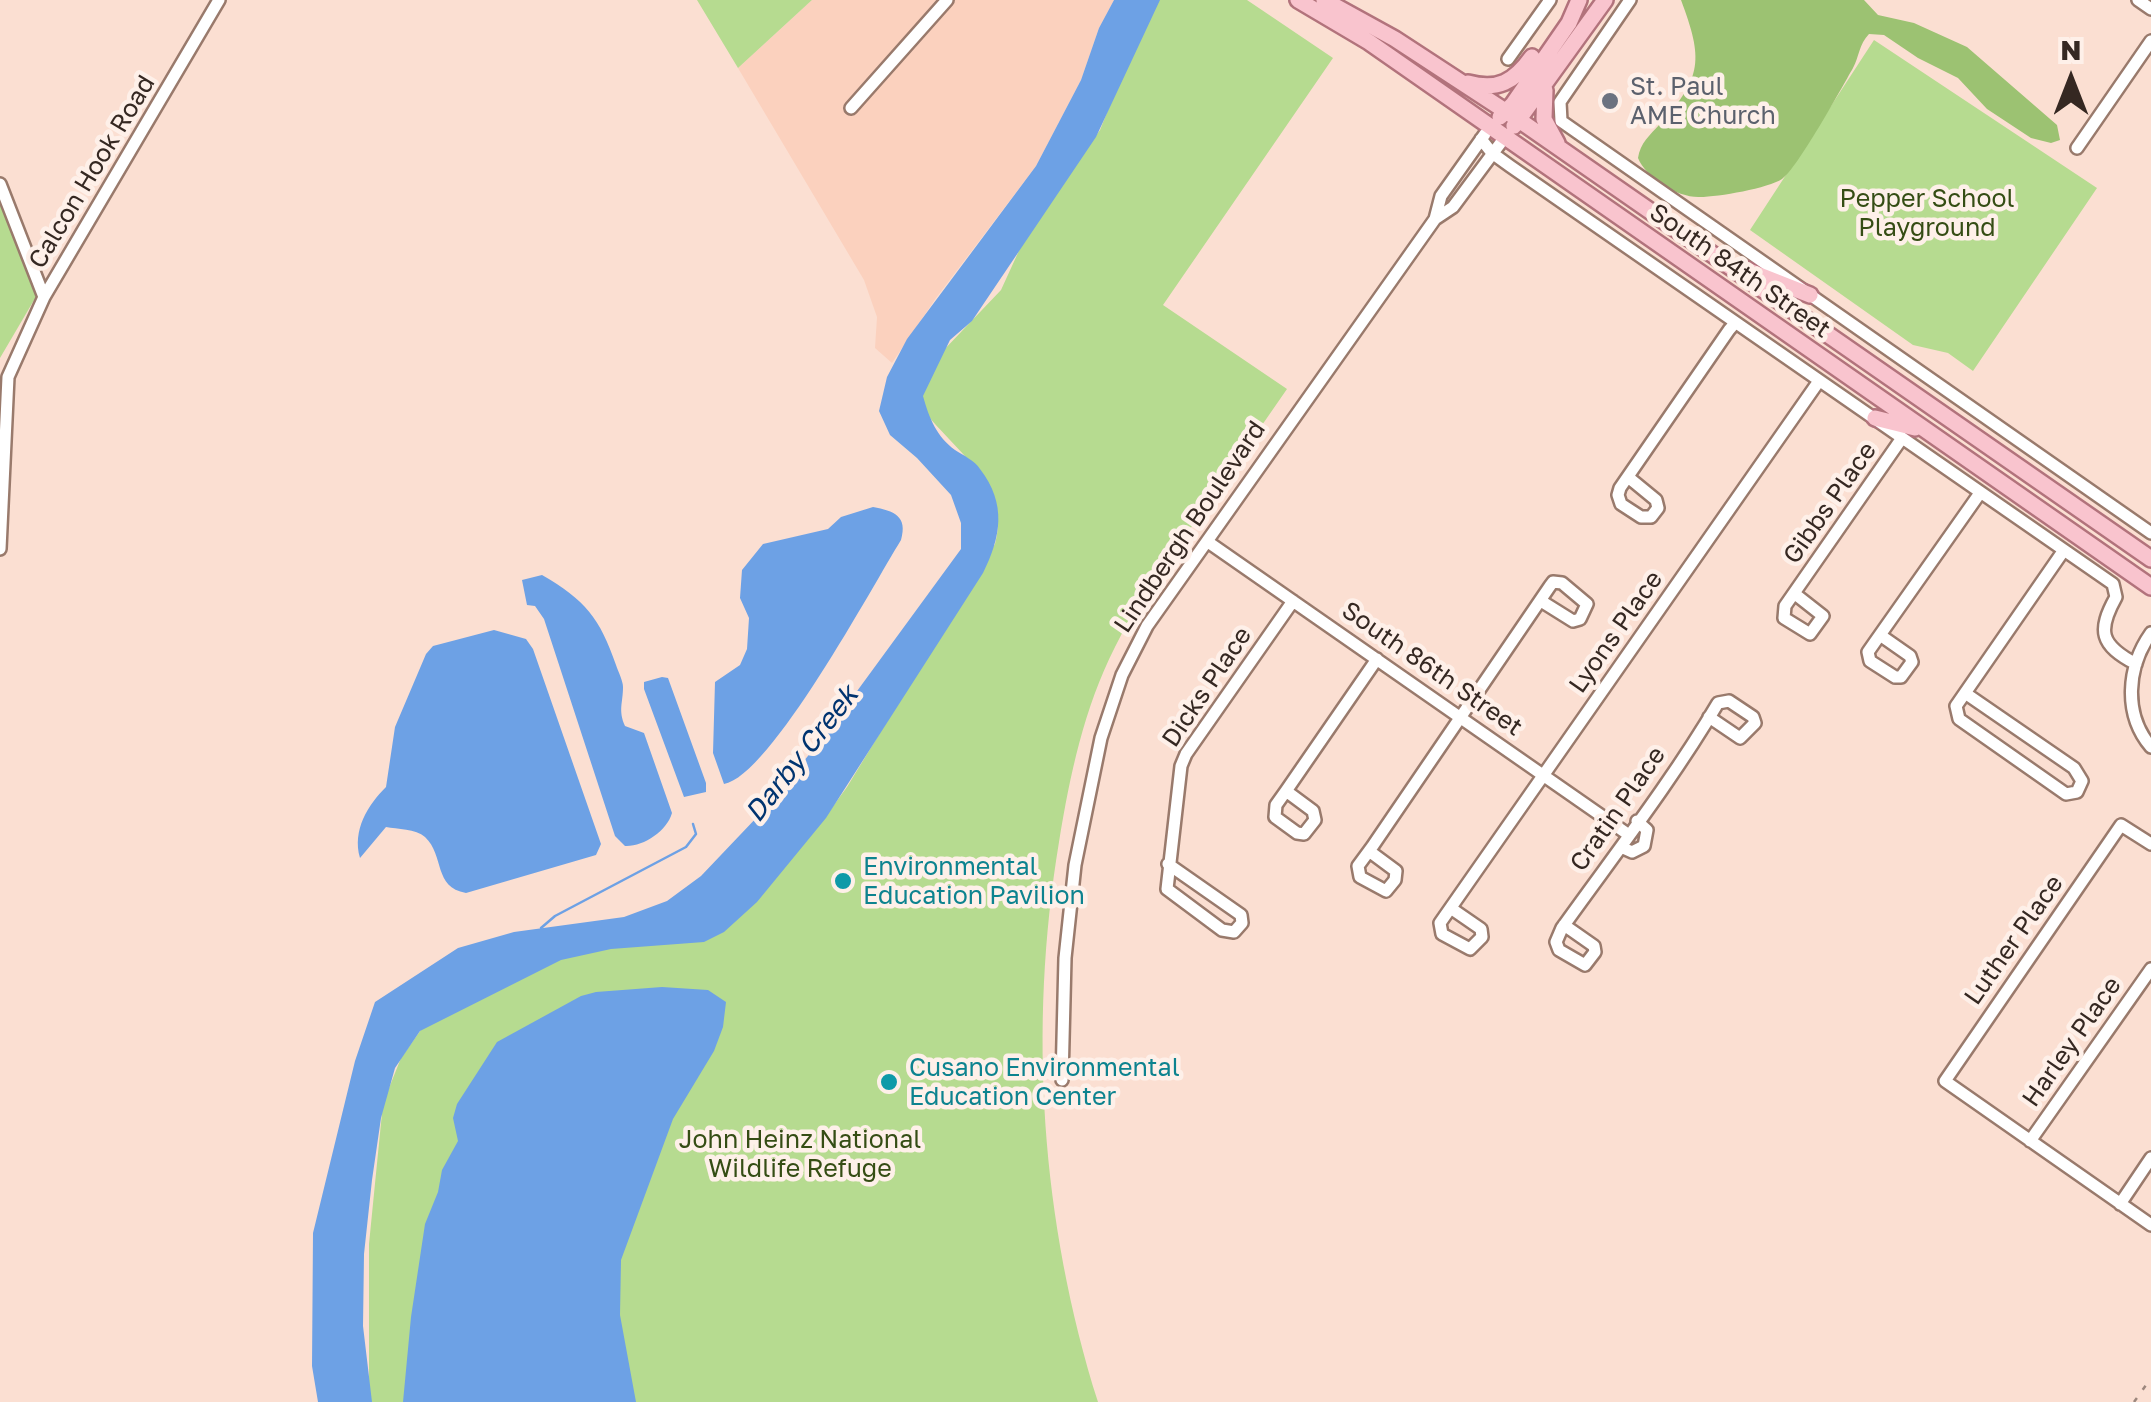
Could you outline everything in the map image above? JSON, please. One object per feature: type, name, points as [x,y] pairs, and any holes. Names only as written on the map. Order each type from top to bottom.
[{"type":"main road","name":"South 84th Street","points":[[1298,0],[1358,34],[1486,133],[1505,137],[2151,587]]},
{"type":"main road","name":"South 84th Street","points":[[1324,0],[1395,38],[1512,116],[2151,560]]},
{"type":"main road","name":"Lindbergh Boulevard","points":[[1486,133],[1512,116],[1548,82],[1605,0]]},
{"type":"main road","name":"Lindbergh Boulevard","points":[[1505,137],[1512,116],[1576,4]]},
{"type":"main road","points":[[1458,80],[1484,87],[1508,82],[1522,72],[1560,18],[1576,4]]},
{"type":"main road","points":[[1548,82],[1542,107],[1544,120],[1562,151]]},
{"type":"main road","points":[[1718,260],[1810,295]]},
{"type":"main road","points":[[1875,418],[1924,430]]},
{"type":"street","name":"Calcon Hook Road","points":[[0,550],[8,377],[44,297],[219,0]]},
{"type":"street","points":[[851,108],[947,0]]},
{"type":"street","points":[[1508,59],[1550,0]]},
{"type":"street","name":"South 84th Street","points":[[1630,0],[1566,93],[1558,116],[1568,127],[2151,533]]},
{"type":"street","points":[[2138,0],[2151,9]]},
{"type":"street","points":[[2077,148],[2151,41]]},
{"type":"street","name":"South 84th Street","points":[[1486,133],[1492,154],[2112,584],[2116,597],[2103,620],[2103,631],[2118,654],[2136,664]]},
{"type":"street","name":"Lindbergh Boulevard","points":[[1435,220],[1441,196],[1486,133]]},
{"type":"street","name":"Lindbergh Boulevard","points":[[1062,1080],[1065,958],[1075,864],[1101,738],[1122,675],[1147,626],[1435,220],[1453,208],[1505,137]]},
{"type":"street","points":[[0,184],[44,297]]},
{"type":"street","points":[[1628,477],[1735,323]]},
{"type":"street","name":"Lyons Place","points":[[1452,909],[1819,381]]},
{"type":"street","name":"Gibbs Place","points":[[1795,594],[1902,438]]},
{"type":"street","points":[[1880,635],[1980,493]]},
{"type":"street","name":"South 86th Street","points":[[1208,542],[1628,835]]},
{"type":"street","points":[[1965,693],[2074,768],[2082,781],[2077,792],[2066,794],[1959,719],[1956,706],[1965,693],[2064,550]]},
{"type":"street","name":"Dicks Place","points":[[1168,864],[1183,759],[1293,600]]},
{"type":"street","points":[[1368,851],[1540,601]]},
{"type":"street","points":[[2151,633],[2132,673],[2132,709],[2151,747]]},
{"type":"street","points":[[1286,791],[1377,659]]},
{"type":"street","name":"Cratin Place","points":[[1564,925],[1709,717]]},
{"type":"street","points":[[1621,847],[1632,852],[1644,846],[1647,830],[1638,821]]},
{"type":"street","name":"Luther Place","points":[[2030,1141],[1945,1080],[2121,826],[2151,844]]},
{"type":"street","points":[[1168,864],[1242,915],[1242,923],[1234,932],[1222,930],[1169,892],[1168,864]]},
{"type":"street","name":"Harley Place","points":[[2030,1141],[2151,969]]},
{"type":"street","points":[[2030,1141],[2151,1225]]},
{"type":"street","points":[[2120,1204],[2151,1158]]},
{"type":"shaded area","points":[[812,0],[1114,0],[1099,28],[1081,80],[1036,166],[892,363],[875,348],[877,317],[864,280],[738,68]]},
{"type":"green space","points":[[697,0],[812,0],[738,68]]},
{"type":"green space","name":"John Heinz National Wildlife Refuge","points":[[1152,0],[1247,0],[1333,58],[1163,305],[1287,389],[1123,632],[1087,718],[1063,817],[1049,912],[1044,983],[1045,1124],[1064,1264],[1098,1402],[369,1402],[369,1244],[383,1103],[401,1058],[430,1017],[482,982],[604,946],[823,820],[847,787],[995,544],[998,522],[986,483],[918,402],[941,353],[1001,290],[1033,220],[1100,130]]},
{"type":"green space","points":[[1681,0],[1864,0],[1878,15],[1914,23],[1967,47],[2057,125],[2060,140],[2051,143],[2031,138],[1987,109],[1958,78],[1884,35],[1869,34],[1819,128],[1782,179],[1730,194],[1682,194],[1655,179],[1638,158],[1643,144],[1685,93],[1695,66],[1693,38]]},
{"type":"green space","name":"Pepper School Playground","points":[[1874,40],[2097,188],[1973,371],[1948,353],[1913,345],[1750,230]]},
{"type":"green space","points":[[0,193],[37,295],[0,358]]},
{"type":"water","points":[[1114,0],[1160,0],[1096,137],[972,321],[950,340],[923,396],[939,433],[978,466],[994,495],[997,534],[983,573],[826,818],[757,902],[724,932],[704,942],[611,949],[561,960],[420,1031],[395,1068],[381,1118],[372,1180],[364,1254],[363,1326],[372,1402],[318,1402],[312,1366],[313,1233],[355,1061],[375,1002],[458,948],[514,932],[624,917],[667,901],[701,876],[759,815],[822,739],[961,549],[961,523],[951,495],[890,435],[879,411],[887,377],[907,339],[1036,166],[1081,80],[1099,28]]},
{"type":"water","points":[[873,507],[898,516],[903,525],[901,540],[793,716],[744,773],[724,784],[713,753],[715,682],[740,665],[747,649],[749,618],[740,598],[742,570],[763,544],[828,529],[841,517]]},
{"type":"water","points":[[542,575],[580,602],[597,622],[622,682],[625,726],[644,733],[672,813],[660,832],[639,844],[625,846],[615,836],[544,619],[535,606],[527,605],[522,580]]},
{"type":"water","points":[[494,630],[526,639],[533,649],[601,844],[596,855],[466,893],[448,884],[431,845],[421,834],[386,827],[360,858],[358,838],[368,810],[386,787],[395,727],[426,654],[433,646]]},
{"type":"water","points":[[668,678],[706,792],[684,797],[644,689],[644,682]]},
{"type":"water","points":[[662,987],[708,990],[726,1002],[723,1027],[714,1051],[673,1119],[621,1260],[620,1315],[636,1402],[403,1402],[425,1224],[442,1170],[458,1141],[453,1118],[457,1104],[497,1042],[581,996]]},
{"type":"waterway","points":[[541,928],[555,916],[686,847],[696,834],[693,824]]},
{"type":"railway","points":[[2134,1402],[2151,1378]]},
{"type":"place","name":"St. Paul AME Church","points":[[1610,101]]},
{"type":"place","name":"Environmental Education Pavilion","points":[[843,881]]},
{"type":"place","name":"Cusano Environmental Education Center","points":[[889,1082]]},
{"type":"water label","name":"Darby Creek","points":[[802,754]]}]
